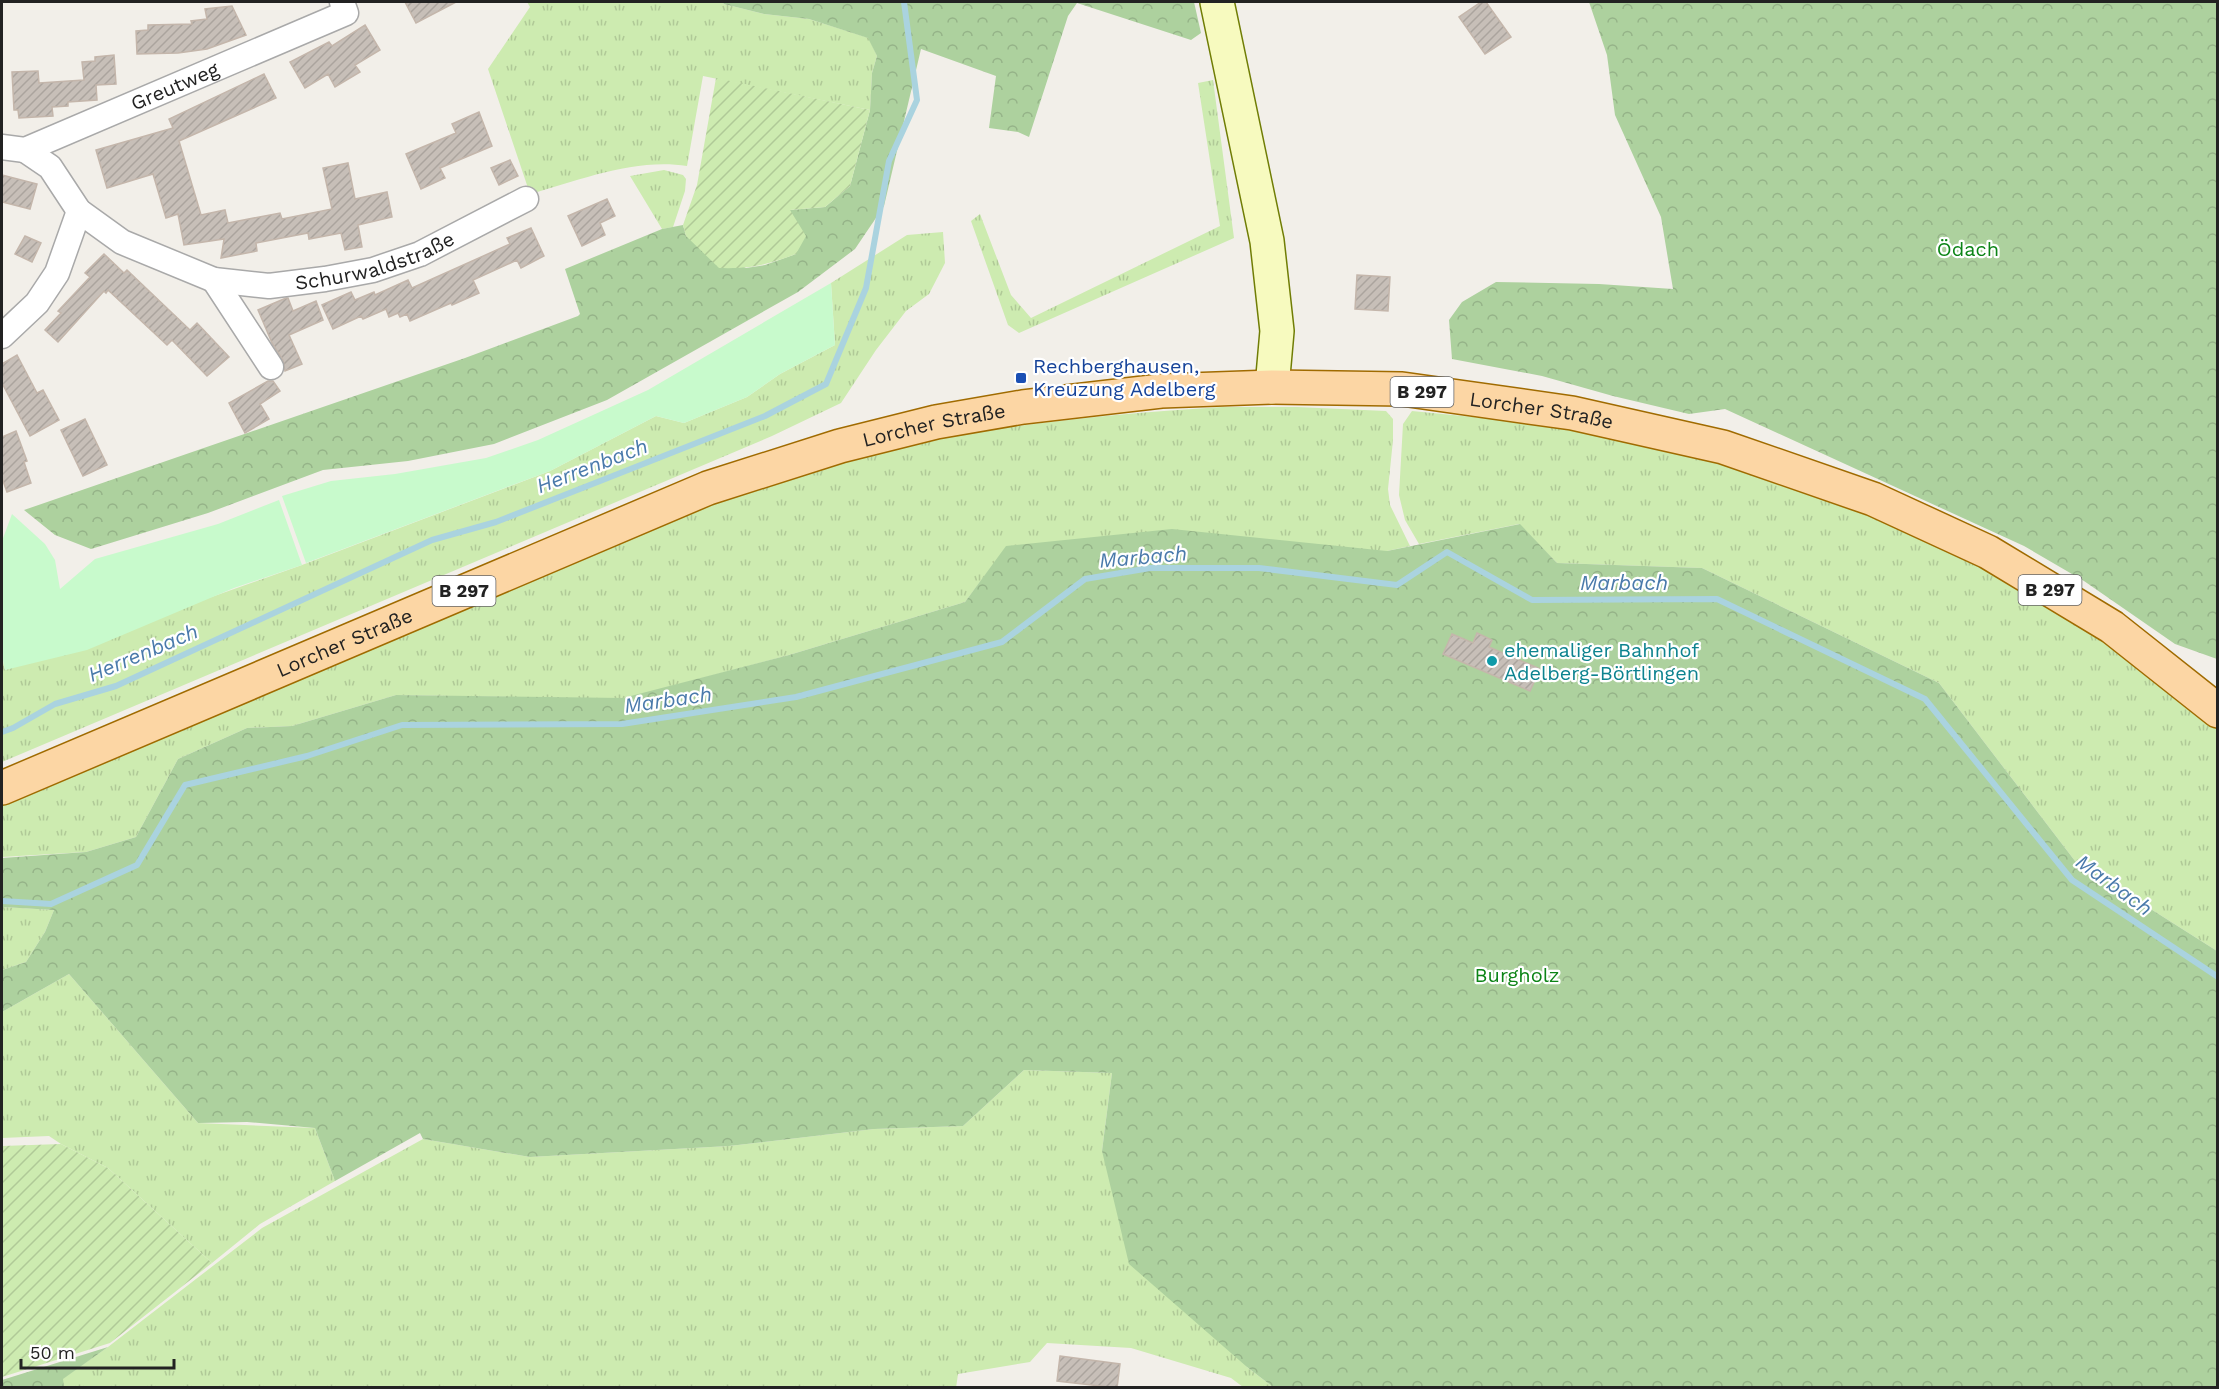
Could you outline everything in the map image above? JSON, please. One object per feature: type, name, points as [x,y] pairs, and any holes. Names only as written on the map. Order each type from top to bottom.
[{"type":"main road","points":[[1218,2],[1267,241],[1277,331],[1272,387]]},
{"type":"main road","name":"Lorcher Straße","points":[[2,788],[708,488],[840,446],[936,422],[1034,405],[1161,391],[1272,387],[1402,389],[1475,398],[1572,413],[1723,447],[1873,499],[1988,552],[2112,627],[2217,711]]},
{"type":"street","name":"Greutweg","points":[[13,149],[344,7]]},
{"type":"street","name":"Schurwaldstraße","points":[[13,149],[50,167],[79,211],[122,242],[214,280],[268,286],[373,270],[420,254],[526,199]]},
{"type":"street","points":[[2,336],[37,303],[57,273],[79,211]]},
{"type":"street","points":[[214,280],[271,367]]},
{"type":"green space","points":[[527,2],[722,2],[764,14],[809,19],[869,38],[877,56],[872,73],[870,110],[703,76],[687,166],[667,164],[627,168],[530,194],[488,69],[530,7]]},
{"type":"green space","points":[[722,2],[1194,2],[1201,33],[1191,40],[1077,3],[1068,16],[1029,137],[1018,132],[989,128],[996,76],[921,49],[884,206],[855,249],[798,292],[607,400],[494,444],[408,461],[323,470],[208,513],[91,549],[55,535],[24,510],[465,358],[578,316],[580,314],[565,269],[662,229],[683,225],[686,236],[746,268],[765,265],[796,254],[790,210],[825,207],[850,186],[870,110],[872,73],[877,56],[868,38],[809,19],[764,14]]},
{"type":"green space","name":"Ödach","points":[[1589,2],[2217,2],[2217,659],[2175,644],[2084,581],[2024,546],[1725,409],[1689,414],[1542,376],[1452,359],[1449,320],[1462,302],[1496,282],[1599,284],[1673,289],[1661,217],[1615,115],[1607,55]]},
{"type":"green space","points":[[716,78],[870,110],[850,186],[825,207],[790,210],[806,236],[796,254],[758,266],[719,268],[686,236],[683,225],[697,185]]},
{"type":"green space","points":[[1213,80],[1234,238],[1019,333],[1008,325],[971,221],[980,214],[1011,295],[1031,318],[1220,226],[1198,83]]},
{"type":"green space","points":[[664,170],[683,175],[686,179],[685,191],[673,227],[662,229],[630,176]]},
{"type":"green space","points":[[943,232],[945,263],[929,294],[906,311],[876,350],[841,403],[772,436],[2,762],[2,656],[5,670],[302,565],[550,471],[656,416],[684,423],[747,397],[780,374],[835,345],[831,283],[907,235]]},
{"type":"green space","points":[[831,283],[835,345],[780,374],[747,397],[684,423],[656,416],[550,471],[306,563],[282,496],[331,481],[395,474],[486,458],[538,440],[648,390]]},
{"type":"green space","points":[[1222,407],[1297,407],[1386,411],[1393,419],[1388,489],[1390,505],[1410,546],[1387,551],[1007,546],[965,602],[789,655],[623,699],[396,695],[292,726],[247,728],[178,759],[136,837],[86,852],[2,857],[2,804],[731,494],[826,464],[934,439],[1030,424]]},
{"type":"green space","points":[[1412,411],[1554,425],[1666,445],[1873,514],[1992,571],[2075,617],[2217,721],[2217,951],[2075,861],[1939,683],[1702,568],[1557,563],[1519,524],[1419,544],[1405,520],[1399,495],[1403,424]]},
{"type":"green space","points":[[279,500],[302,565],[234,588],[87,650],[5,670],[2,656],[2,541],[12,514],[45,544],[55,560],[60,589],[95,559],[218,524]]},
{"type":"green space","name":"Burgholz","points":[[1520,524],[1557,563],[1702,568],[1939,683],[2075,861],[2217,951],[2217,1387],[1273,1387],[1129,1264],[1102,1151],[1112,1073],[1024,1070],[963,1126],[874,1129],[729,1146],[530,1157],[423,1139],[420,1133],[335,1181],[315,1128],[247,1122],[198,1123],[69,974],[2,1012],[2,970],[26,962],[45,932],[54,910],[2,907],[2,858],[86,852],[136,837],[178,759],[247,728],[292,726],[396,695],[623,698],[789,655],[965,602],[1006,546],[1172,529],[1387,551]]},
{"type":"green space","points":[[2,907],[54,910],[45,932],[26,962],[2,970]]},
{"type":"green space","points":[[69,974],[198,1123],[315,1128],[335,1181],[260,1224],[212,1263],[108,1168],[49,1136],[2,1138],[2,1012]]},
{"type":"green space","points":[[1024,1070],[1112,1073],[1102,1151],[1247,1367],[1273,1387],[1243,1387],[1231,1378],[1131,1348],[1047,1343],[1030,1362],[958,1374],[956,1388],[64,1388],[62,1379],[108,1347],[262,1228],[423,1139],[530,1157],[729,1146],[874,1129],[963,1126]]},
{"type":"green space","points":[[61,1144],[108,1168],[212,1263],[110,1343],[2,1377],[2,1146]]},
{"type":"green space","points":[[108,1347],[63,1379],[64,1387],[2,1387],[2,1380]]},
{"type":"building","points":[[405,2],[456,2],[416,23]]},
{"type":"building","points":[[1481,2],[1486,2],[1511,37],[1485,54],[1459,17]]},
{"type":"building","points":[[232,6],[246,35],[207,49],[178,53],[137,54],[136,31],[148,30],[148,25],[192,24],[191,21],[207,19],[205,9]]},
{"type":"building","points":[[365,25],[380,50],[355,65],[360,72],[335,87],[328,74],[305,88],[290,62],[329,42],[332,46]]},
{"type":"building","points":[[114,55],[116,84],[96,85],[97,100],[68,102],[68,106],[52,107],[53,116],[19,118],[18,110],[14,110],[12,72],[38,71],[39,83],[84,80],[82,62],[95,61],[95,57]]},
{"type":"building","points":[[264,74],[276,98],[179,141],[201,215],[225,210],[228,223],[280,213],[282,219],[332,209],[323,168],[348,163],[355,199],[387,192],[392,217],[358,225],[362,247],[345,250],[341,233],[309,239],[308,233],[256,243],[257,251],[221,258],[224,239],[184,245],[178,214],[166,218],[153,174],[107,188],[96,150],[173,128],[169,119]]},
{"type":"building","points":[[479,112],[492,146],[440,168],[445,178],[421,189],[406,154],[456,133],[452,124]]},
{"type":"building","points":[[510,160],[518,176],[499,185],[491,168]]},
{"type":"building","points":[[2,175],[37,184],[30,209],[2,202]]},
{"type":"building","points":[[607,199],[615,216],[600,223],[605,235],[582,246],[568,216]]},
{"type":"building","points":[[531,228],[544,256],[521,268],[517,260],[473,280],[479,293],[410,321],[407,314],[400,317],[398,313],[389,317],[386,309],[363,319],[361,316],[333,329],[322,305],[351,292],[355,300],[374,292],[375,295],[408,280],[412,288],[510,244],[507,238]]},
{"type":"building","points":[[25,236],[41,243],[32,262],[15,254]]},
{"type":"building","points":[[104,254],[124,273],[127,270],[190,330],[197,323],[229,357],[207,376],[172,340],[167,345],[108,290],[106,293],[104,291],[58,342],[45,330],[61,313],[58,311],[90,277],[85,273]]},
{"type":"building","points":[[1357,275],[1390,277],[1388,311],[1355,309]]},
{"type":"building","points":[[286,298],[293,311],[316,301],[323,320],[289,335],[302,364],[285,371],[283,360],[272,343],[258,310]]},
{"type":"building","points":[[17,355],[37,393],[43,390],[59,420],[30,436],[2,383],[2,364]]},
{"type":"building","points":[[268,381],[273,381],[280,391],[260,404],[269,419],[245,433],[229,403]]},
{"type":"building","points":[[85,419],[107,465],[83,476],[61,430]]},
{"type":"building","points":[[16,431],[27,461],[24,462],[31,483],[7,492],[2,478],[2,437]]},
{"type":"building","name":"ehemaliger Bahnhof Adelberg-Börtlingen","points":[[1477,633],[1492,640],[1489,647],[1540,669],[1530,691],[1443,654],[1452,634],[1473,643]]},
{"type":"building","points":[[1060,1356],[1120,1364],[1117,1388],[1057,1381]]},
{"type":"waterway","name":"Herrenbach","points":[[2,732],[55,704],[116,686],[432,540],[496,522],[765,416],[826,384],[866,288],[889,161],[917,100],[904,2]]},
{"type":"waterway","name":"Marbach","points":[[2,901],[51,904],[137,865],[185,785],[307,756],[402,725],[622,724],[796,697],[1002,642],[1085,579],[1150,568],[1259,568],[1397,585],[1447,552],[1532,600],[1717,599],[1925,699],[2072,880],[2218,977]]},
{"type":"place","name":"Rechberghausen, Kreuzung Adelberg","points":[[1021,378]]},
{"type":"place","name":"ehemaliger Bahnhof Adelberg-Börtlingen","points":[[1492,661]]}]
